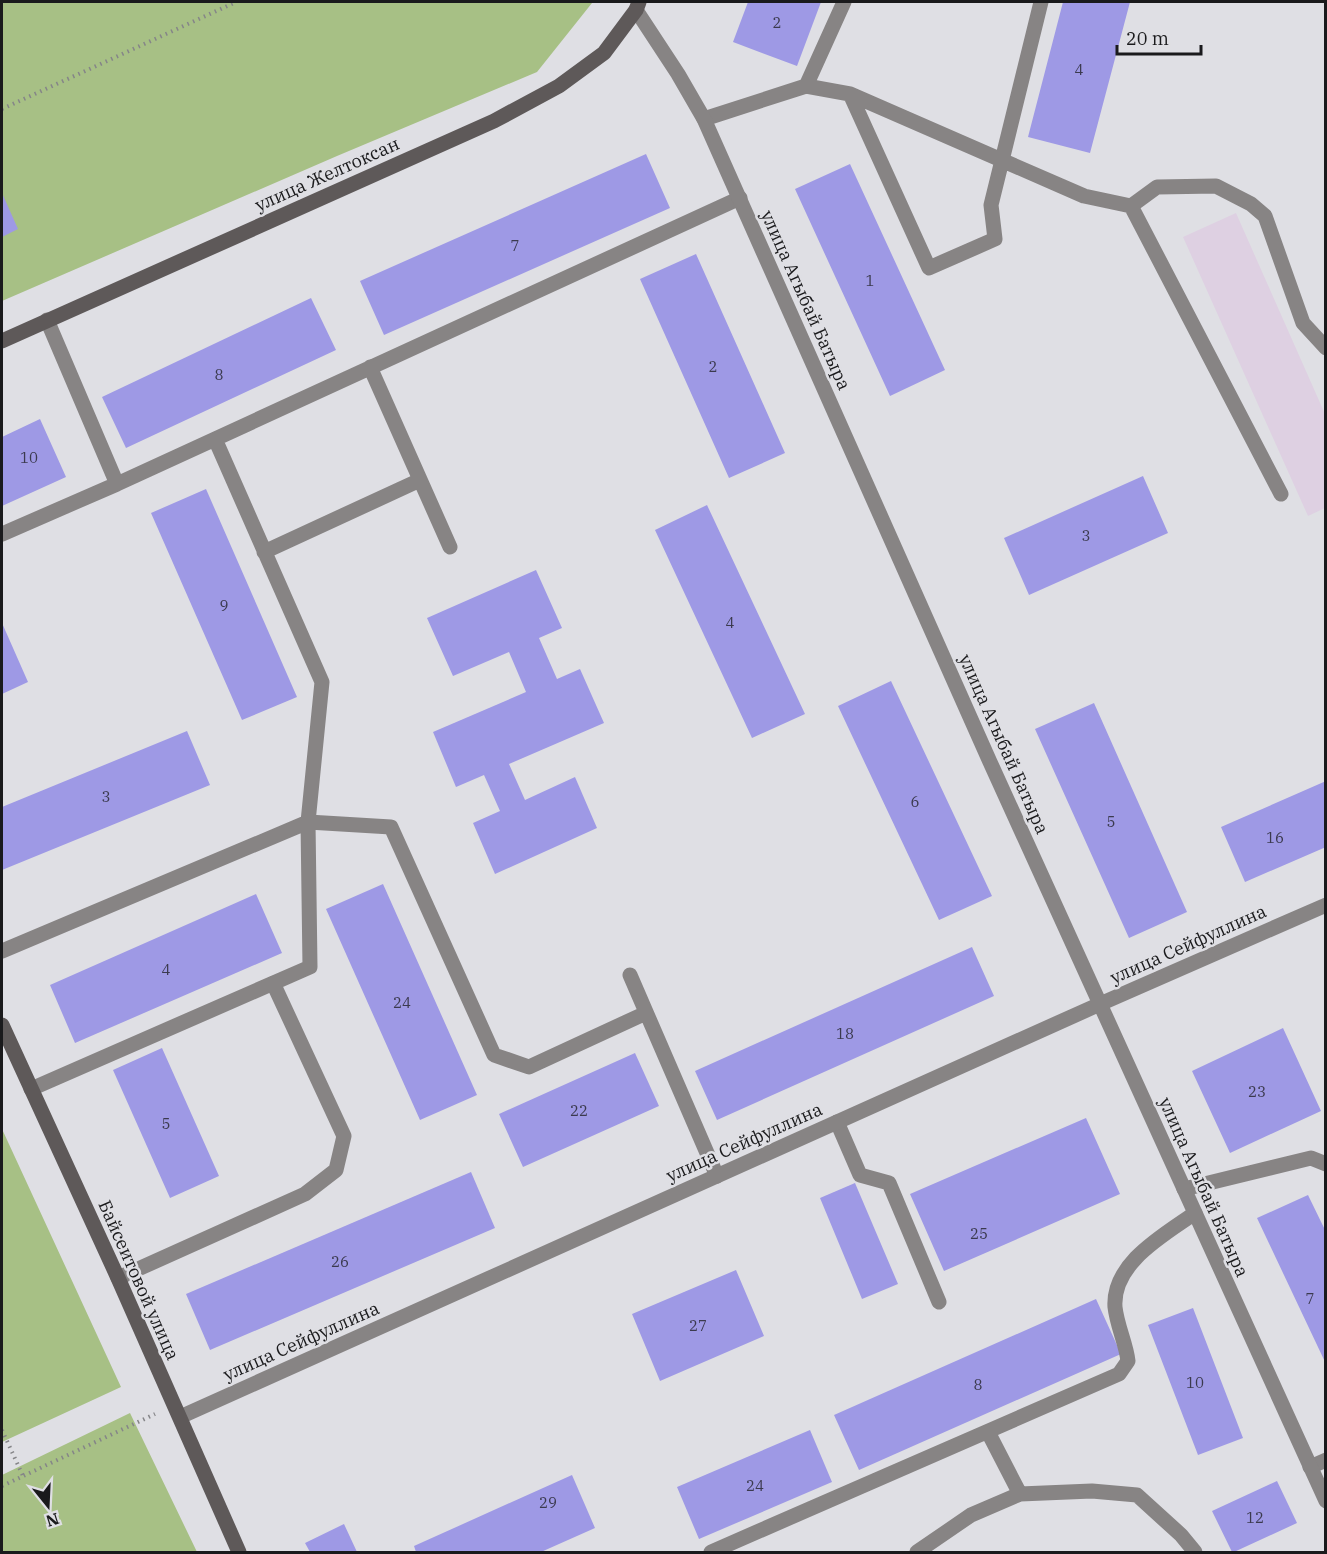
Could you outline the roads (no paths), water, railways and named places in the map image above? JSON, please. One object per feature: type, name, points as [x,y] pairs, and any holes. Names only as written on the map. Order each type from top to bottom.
[{"type":"street","points":[[806,86],[844,2]]},
{"type":"street","points":[[850,94],[929,268],[995,238],[991,205],[1041,2]]},
{"type":"street","name":"улица Агыбай Батыра","points":[[637,6],[704,119],[975,729],[1326,1501]]},
{"type":"street","name":"улица Желтоксан","points":[[2,341],[494,121],[559,86],[604,53],[637,6]]},
{"type":"street","points":[[704,119],[806,86],[850,94],[1084,196],[1131,206],[1157,187],[1216,186],[1251,204],[1265,216],[1303,323],[1326,348]]},
{"type":"street","points":[[2,534],[117,484],[740,198]]},
{"type":"street","points":[[1131,206],[1281,494]]},
{"type":"street","points":[[47,320],[117,484]]},
{"type":"street","points":[[370,367],[450,548]]},
{"type":"street","points":[[31,1089],[310,967],[308,822],[322,682],[215,439]]},
{"type":"street","points":[[264,552],[420,480]]},
{"type":"street","points":[[2,951],[308,822],[391,827],[494,1055],[529,1067],[646,1013]]},
{"type":"street","name":"улица Сейфуллина","points":[[177,1411],[717,1176],[1326,905]]},
{"type":"street","points":[[630,975],[717,1176]]},
{"type":"street","points":[[118,1278],[305,1194],[336,1170],[344,1136],[273,983]]},
{"type":"street","name":"Байсеитовой улица","points":[[2,1024],[118,1278],[239,1552]]},
{"type":"street","points":[[837,1122],[860,1175],[889,1183],[939,1302]]},
{"type":"street","points":[[1184,1190],[1311,1158],[1326,1164]]},
{"type":"street","points":[[711,1552],[1119,1374],[1128,1361],[1115,1309],[1116,1293],[1123,1276],[1143,1251],[1195,1213]]},
{"type":"street","points":[[988,1432],[1020,1494]]},
{"type":"street","points":[[1310,1467],[1326,1460]]},
{"type":"street","points":[[917,1552],[971,1515],[1020,1494],[1092,1491],[1137,1495],[1182,1535],[1195,1552]]}]
